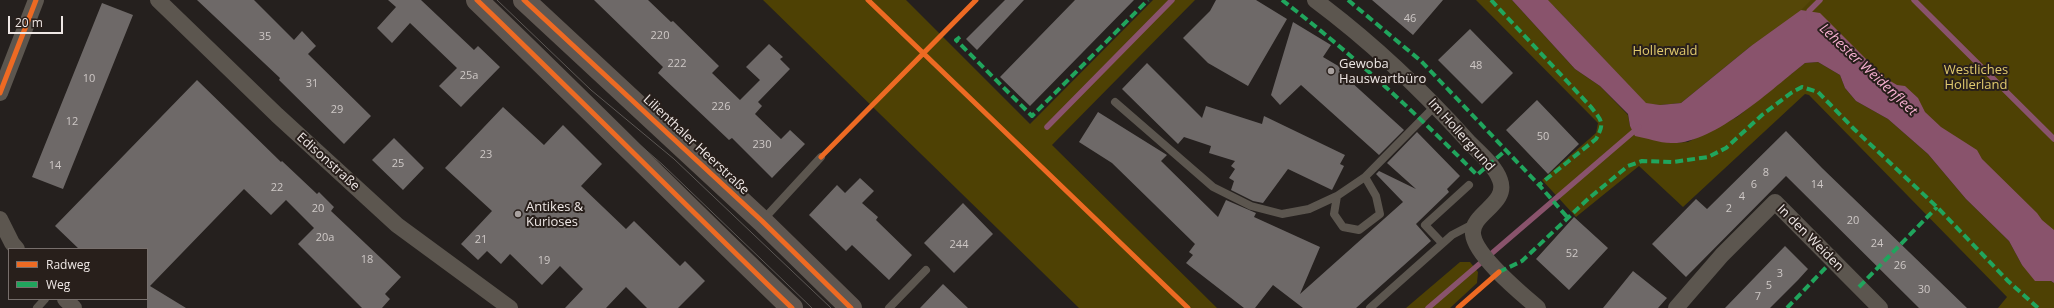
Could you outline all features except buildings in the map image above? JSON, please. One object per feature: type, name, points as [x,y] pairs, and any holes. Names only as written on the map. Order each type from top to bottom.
[{"type":"main road","points":[[477,0],[588,108],[662,183],[792,308]]},
{"type":"main road","name":"Lilienthaler Heerstraße","points":[[524,0],[762,221],[851,308]]},
{"type":"street","points":[[0,93],[36,0]]},
{"type":"street","name":"Edisonstraße","points":[[158,0],[277,115],[397,225],[510,308]]},
{"type":"street","name":"Im Hollergrund","points":[[1315,0],[1345,22],[1436,105],[1491,165],[1500,180],[1500,191],[1495,202],[1475,223]]},
{"type":"street","name":"In den Weiden","points":[[1676,308],[1722,255],[1775,202],[1880,308]]},
{"type":"street","points":[[0,219],[12,243],[16,248]]},
{"type":"street","points":[[1475,223],[1473,233],[1481,252],[1512,286],[1538,308]]},
{"type":"street","points":[[66,300],[74,308]]},
{"type":"lane","points":[[1115,102],[1214,187],[1251,206],[1282,214],[1309,209],[1338,196],[1365,177],[1436,105]]},
{"type":"lane","points":[[762,221],[821,157]]},
{"type":"lane","points":[[1338,196],[1334,214],[1343,227],[1359,230],[1380,214],[1376,196],[1365,177]]},
{"type":"lane","points":[[1442,243],[1425,225],[1469,185]]},
{"type":"lane","points":[[1370,308],[1442,243],[1452,235],[1475,223]]},
{"type":"lane","points":[[888,308],[926,270]]},
{"type":"lane","points":[[37,308],[44,300]]},
{"type":"green space","points":[[763,0],[906,0],[1030,124],[1153,0],[1195,0],[1052,145],[1217,308],[1079,308]]},
{"type":"green space","points":[[1476,0],[1512,0],[1575,69],[1600,86],[1628,115],[1630,126],[1634,131],[1671,143],[1688,142],[1737,117],[1805,63],[1818,62],[1840,75],[1845,88],[1856,101],[1888,119],[1928,154],[1966,199],[2009,241],[2022,265],[2054,283],[2054,308],[1998,308],[2007,297],[1809,95],[1805,94],[1683,207],[1639,166],[1576,217],[1542,180],[1596,133],[1598,123]]},
{"type":"green space","name":"Westliches Hollerland","points":[[1520,0],[2054,0],[2054,262],[1856,66]]},
{"type":"green space","name":"Hollerwald","points":[[1548,0],[1811,0],[1801,10],[1751,46],[1681,103],[1660,105],[1646,104]]},
{"type":"green space","points":[[1460,262],[1470,262],[1478,272],[1477,283],[1450,308],[1406,308]]},
{"type":"water","name":"Lehester Weidenfleet","points":[[1512,0],[1548,0],[1646,103],[1660,105],[1681,103],[1751,46],[1801,10],[1820,13],[1885,78],[1897,85],[1905,86],[1918,98],[1925,112],[1941,127],[1977,150],[1982,159],[2037,213],[2042,220],[2054,230],[2054,283],[2051,281],[2035,281],[2022,265],[2009,241],[1966,199],[1928,154],[1888,119],[1856,101],[1845,88],[1840,75],[1818,62],[1805,63],[1742,113],[1705,135],[1688,141],[1666,143],[1635,136],[1630,126],[1628,114],[1600,86],[1575,69]]},
{"type":"waterway","points":[[1047,127],[1172,0]]},
{"type":"waterway","points":[[1809,18],[1809,11],[1820,0]]},
{"type":"waterway","points":[[1914,0],[2054,139]]},
{"type":"waterway","points":[[1428,308],[1639,127]]},
{"type":"tram line","points":[[485,0],[585,97],[663,165],[812,308]]},
{"type":"tram line","points":[[497,0],[591,90],[674,159],[831,308]]},
{"type":"marked path","points":[[960,37],[956,40],[1032,116],[1148,0]]},
{"type":"marked path","points":[[1282,0],[1358,62],[1477,175],[1506,150]]},
{"type":"marked path","points":[[1348,0],[1421,61],[1539,185],[1568,218]]},
{"type":"marked path","points":[[1491,0],[1591,107],[1601,122],[1601,129],[1596,139],[1539,185]]},
{"type":"marked path","points":[[1499,272],[1522,261],[1588,199],[1628,166],[1642,161],[1673,162],[1708,157],[1726,148],[1762,115],[1791,93],[1802,87],[1818,92],[1854,129],[1937,207],[2008,281],[2038,308]]},
{"type":"marked path","points":[[1859,287],[1937,207]]},
{"type":"marked path","points":[[1787,308],[1833,260]]},
{"type":"cycle path","points":[[0,93],[36,0]]},
{"type":"cycle path","points":[[477,0],[792,308]]},
{"type":"cycle path","points":[[524,0],[762,221],[851,308]]},
{"type":"cycle path","points":[[868,0],[1188,308]]},
{"type":"cycle path","points":[[821,157],[976,0]]},
{"type":"cycle path","points":[[1458,308],[1499,272]]},
{"type":"place","name":"Gewoba Hauswartbüro","points":[[1331,71]]},
{"type":"place","name":"Antikes & Kurioses","points":[[518,214]]}]
